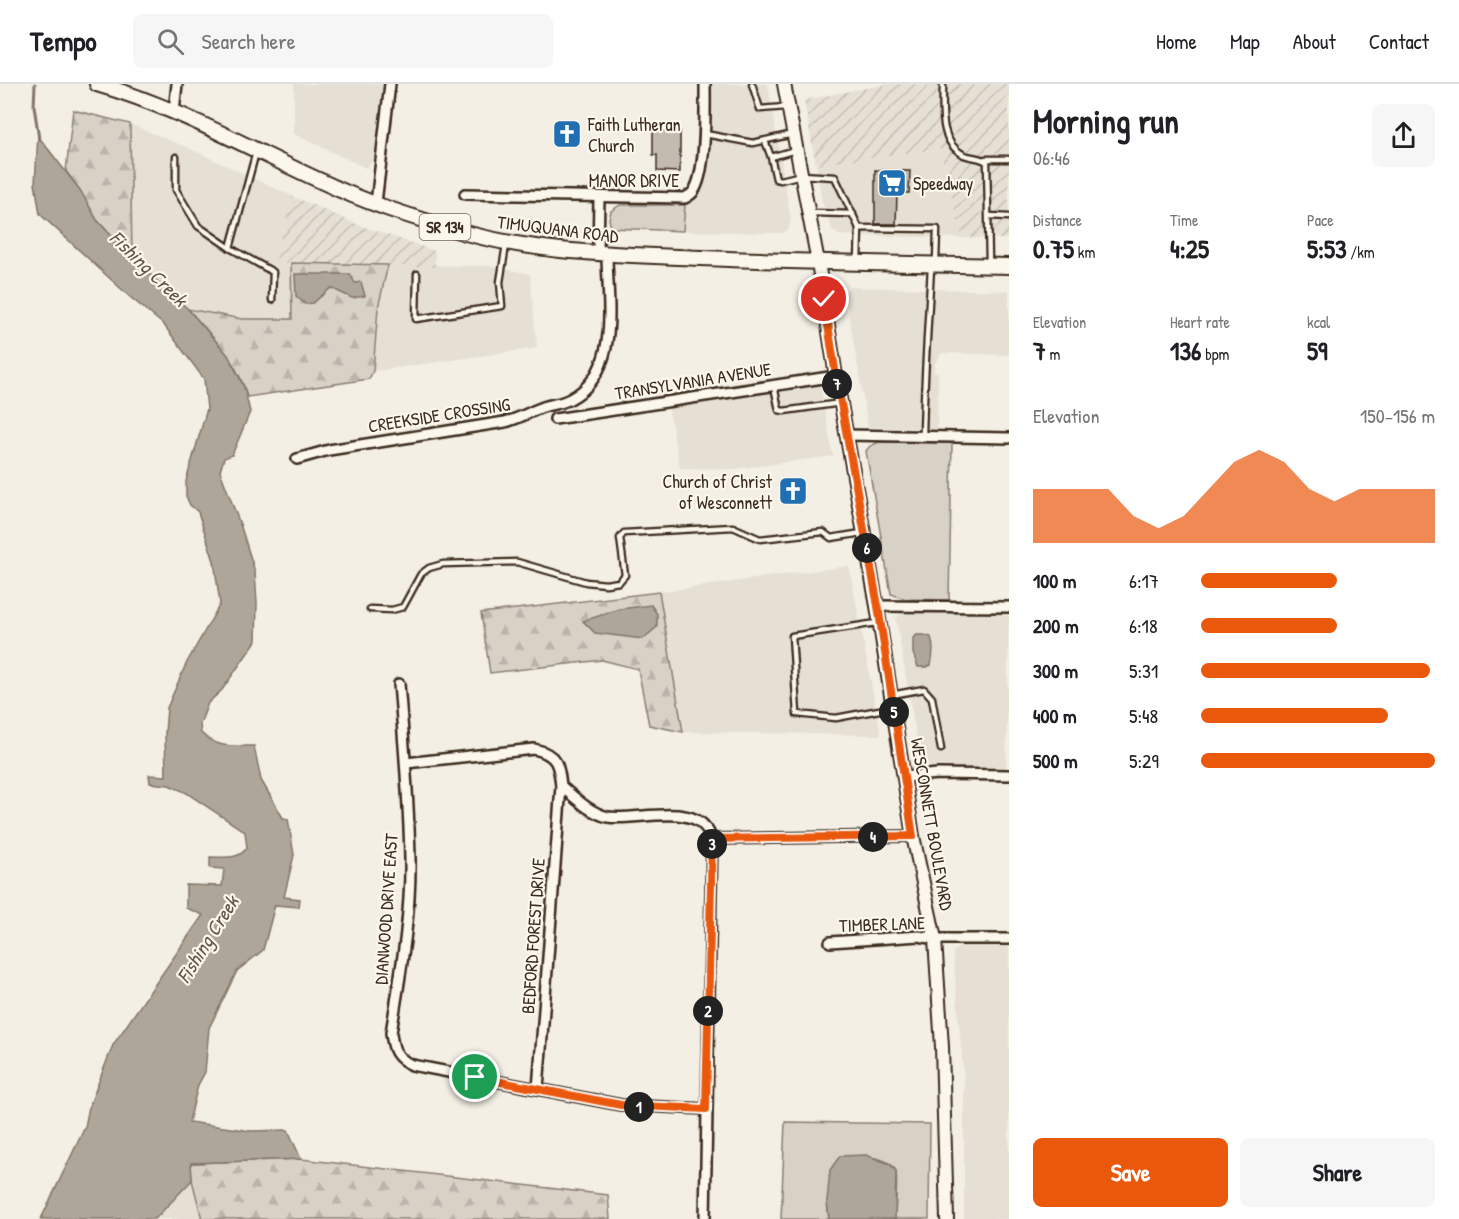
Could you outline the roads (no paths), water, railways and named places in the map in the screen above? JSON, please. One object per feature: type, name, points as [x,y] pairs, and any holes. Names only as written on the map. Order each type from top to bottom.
[{"type":"main road","name":"TIMUQUANA ROAD","points":[[97,84],[174,111],[325,183],[376,203],[452,230],[506,242],[538,248],[602,254],[1009,266]]},
{"type":"street","points":[[174,111],[177,84]]},
{"type":"street","points":[[376,203],[390,84]]},
{"type":"street","name":"MANOR DRIVE","points":[[465,194],[685,198],[693,192],[704,149],[705,84]]},
{"type":"street","name":"WESCONNETT BOULEVARD","points":[[784,84],[818,262],[846,435],[878,606],[913,836],[935,939],[942,1047],[947,1219]]},
{"type":"street","name":"CREEKSIDE CROSSING","points":[[297,459],[340,448],[505,423],[535,410],[562,403],[577,395],[589,383],[599,367],[605,351],[609,319],[599,198]]},
{"type":"street","name":"TRANSYLVANIA AVENUE","points":[[555,419],[836,376]]},
{"type":"street","points":[[846,435],[1009,438]]},
{"type":"street","points":[[878,606],[1009,607]]},
{"type":"street","name":"DIANWOOD DRIVE EAST","points":[[399,684],[406,763],[410,861],[404,956],[391,1033],[392,1046],[397,1056],[412,1065],[538,1089]]},
{"type":"street","points":[[406,763],[534,749],[544,751],[558,765],[561,786],[582,804],[608,817],[680,816],[695,819],[705,826],[712,839],[705,1219]]},
{"type":"street","points":[[904,777],[938,774],[1009,775]]},
{"type":"street","name":"BEDFORD FOREST DRIVE","points":[[538,1089],[561,786]]},
{"type":"street","points":[[712,839],[913,836]]},
{"type":"street","name":"TIMBER LANE","points":[[830,942],[920,936],[935,939],[1009,939]]},
{"type":"street","points":[[538,1089],[621,1105],[706,1109]]},
{"type":"lane","points":[[752,84],[760,109],[788,106]]},
{"type":"lane","points":[[943,84],[944,125],[946,136],[953,147],[965,155],[984,159],[1009,159]]},
{"type":"lane","points":[[705,134],[753,143],[794,134]]},
{"type":"lane","points":[[765,141],[776,179],[801,175],[836,177],[859,228],[858,263]]},
{"type":"lane","points":[[230,248],[256,150]]},
{"type":"lane","points":[[771,157],[796,150]]},
{"type":"lane","points":[[176,157],[176,190],[198,226],[230,248],[273,272],[272,300]]},
{"type":"lane","points":[[984,159],[988,167],[989,266]]},
{"type":"lane","points":[[808,213],[853,214]]},
{"type":"lane","points":[[989,216],[1009,217]]},
{"type":"lane","points":[[859,228],[937,229],[928,343],[924,363],[923,437]]},
{"type":"lane","points":[[417,274],[416,319],[501,306],[500,282],[506,242]]},
{"type":"lane","points":[[774,386],[779,410],[841,403]]},
{"type":"lane","points":[[370,609],[392,610],[403,607],[409,600],[421,574],[429,568],[443,564],[517,562],[586,582],[606,584],[619,582],[625,575],[620,538],[624,533],[733,527],[760,539],[823,532],[831,538],[864,533]]},
{"type":"lane","points":[[880,623],[792,636],[797,714],[836,718],[924,689],[932,698],[941,749]]},
{"type":"water","points":[[38,136],[80,190],[97,220],[132,258],[188,309],[228,355],[244,387],[250,412],[232,455],[224,458],[220,471],[255,572],[256,641],[222,690],[208,703],[200,724],[201,733],[213,742],[226,746],[254,746],[261,780],[283,818],[288,819],[294,855],[284,897],[300,899],[299,907],[275,905],[263,950],[237,971],[209,1028],[205,1072],[198,1085],[189,1122],[251,1131],[288,1130],[301,1159],[191,1163],[192,1180],[155,1219],[41,1219],[85,1127],[89,1107],[113,1045],[203,915],[186,908],[186,885],[222,886],[224,869],[210,868],[210,857],[235,856],[247,848],[245,832],[185,792],[169,785],[150,783],[149,775],[166,776],[167,708],[186,664],[220,604],[214,561],[198,512],[190,505],[186,496],[186,481],[207,409],[204,379],[164,325],[130,297],[40,214],[35,183]]},
{"type":"water","points":[[295,274],[350,274],[355,283],[361,282],[365,296],[352,298],[331,288],[313,303],[305,304],[296,296]]},
{"type":"water","points":[[651,605],[657,614],[657,627],[643,639],[595,633],[583,621],[620,609]]},
{"type":"water","points":[[916,635],[931,637],[932,658],[931,665],[927,667],[918,667],[913,653],[913,638]]},
{"type":"water","points":[[866,1155],[890,1164],[896,1171],[895,1219],[829,1219],[827,1202],[830,1170],[840,1156]]},
{"type":"waterway","name":"Fishing Creek","points":[[35,84],[34,106],[39,139]]},
{"type":"place","name":"Faith Lutheran Church","points":[[567,134]]},
{"type":"place","name":"Speedway","points":[[892,183]]},
{"type":"place","name":"Church of Christ of Wesconnett","points":[[793,491]]}]
